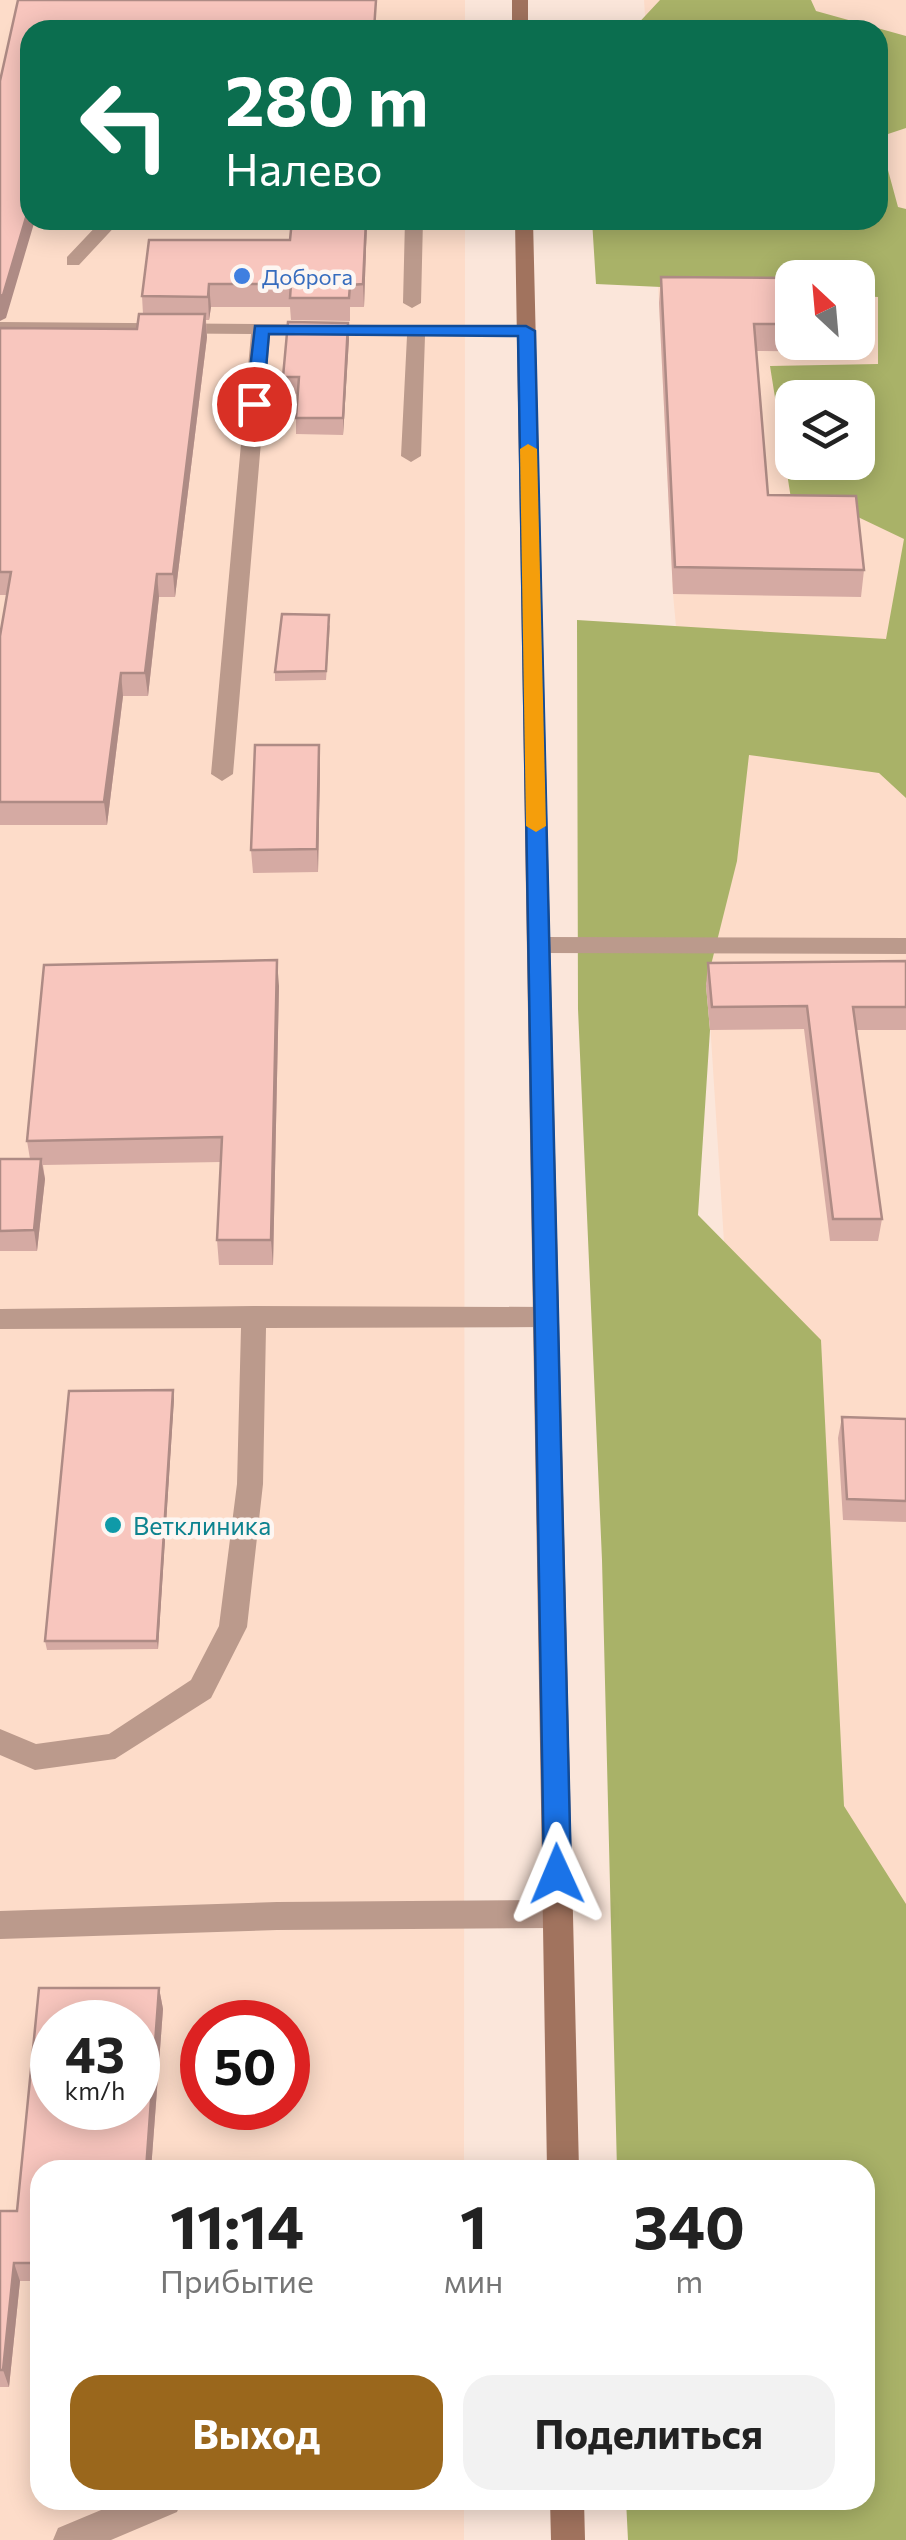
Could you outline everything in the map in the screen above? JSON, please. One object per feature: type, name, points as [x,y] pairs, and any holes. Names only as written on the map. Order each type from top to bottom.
[{"type":"main road","points":[[524,230],[563,2160]]},
{"type":"main road","points":[[567,2510],[568,2540]]},
{"type":"lane","points":[[73,261],[102,230]]},
{"type":"lane","points":[[412,303],[414,230]]},
{"type":"lane","points":[[0,327],[526,331]]},
{"type":"lane","points":[[222,774],[261,329]]},
{"type":"lane","points":[[410,456],[416,330]]},
{"type":"lane","points":[[538,945],[906,946]]},
{"type":"lane","points":[[0,1742],[35,1757],[116,1746],[201,1689],[233,1627],[250,1484],[254,1316]]},
{"type":"lane","points":[[0,1320],[546,1317]]},
{"type":"lane","points":[[0,1924],[277,1916],[558,1914]]},
{"type":"lane","points":[[70,2540],[142,2510]]},
{"type":"shaded area","points":[[0,0],[465,0],[465,20],[20,20],[20,230],[465,230],[464,2160],[30,2160],[30,2510],[464,2510],[464,2540],[0,2540]]},
{"type":"shaded area","points":[[644,0],[906,0],[906,2540],[875,2510],[875,2160],[782,2160],[705,943],[673,594],[655,230],[888,230],[888,20],[645,20]]},
{"type":"green space","points":[[660,0],[811,0],[816,11],[848,20],[641,20]]},
{"type":"green space","points":[[888,31],[906,36],[906,128],[888,134]]},
{"type":"green space","points":[[888,170],[898,207],[906,209],[906,798],[879,773],[749,755],[737,861],[706,985],[710,1030],[698,1215],[821,1340],[844,1806],[906,1904],[906,2540],[628,2540],[626,2510],[875,2510],[875,2160],[617,2160],[602,1560],[578,1009],[577,620],[886,639],[904,539],[837,507],[792,505],[788,480],[875,480],[875,380],[775,380],[775,398],[770,366],[878,364],[875,260],[775,260],[775,292],[596,284],[593,230],[888,230]]},
{"type":"building","points":[[18,0],[376,0],[375,20],[20,20],[22,230],[0,296],[0,81]]},
{"type":"building","points":[[291,230],[366,230],[363,284],[350,285],[349,298],[290,298],[291,284],[209,284],[208,297],[142,296],[149,240],[290,240]]},
{"type":"building","points":[[661,277],[775,278],[775,324],[754,324],[768,495],[856,496],[864,570],[675,567]]},
{"type":"building","points":[[139,314],[205,314],[173,574],[157,574],[145,673],[121,673],[104,802],[0,802],[0,636],[11,572],[0,572],[0,328],[137,329]]},
{"type":"building","points":[[288,322],[348,323],[343,418],[296,418],[299,377],[283,377]]},
{"type":"building","points":[[282,614],[329,615],[326,671],[275,672]]},
{"type":"building","points":[[255,745],[319,745],[317,849],[251,850]]},
{"type":"building","points":[[277,960],[271,1240],[217,1240],[222,1137],[27,1141],[44,965]]},
{"type":"building","points":[[906,961],[906,1007],[853,1007],[882,1219],[833,1219],[807,1006],[712,1007],[708,963]]},
{"type":"building","points":[[0,1159],[41,1159],[34,1230],[0,1231]]},
{"type":"building","name":"Ветклиника","points":[[173,1390],[157,1641],[45,1641],[69,1391]]},
{"type":"building","points":[[842,1417],[906,1419],[906,1501],[847,1499]]},
{"type":"building","points":[[39,1988],[159,1988],[158,2000],[38,2000]]},
{"type":"building","points":[[30,2079],[30,2130],[149,2130],[147,2160],[30,2160],[30,2263],[14,2263],[0,2370],[0,2211],[17,2211]]},
{"type":"slow traffic","points":[[528,449],[536,826]]},
{"type":"place","name":"Доброга","points":[[242,276]]},
{"type":"place","name":"Ветклиника","points":[[113,1525]]},
{"type":"route","points":[[254,404],[261,329],[526,331],[557,1874]]}]
